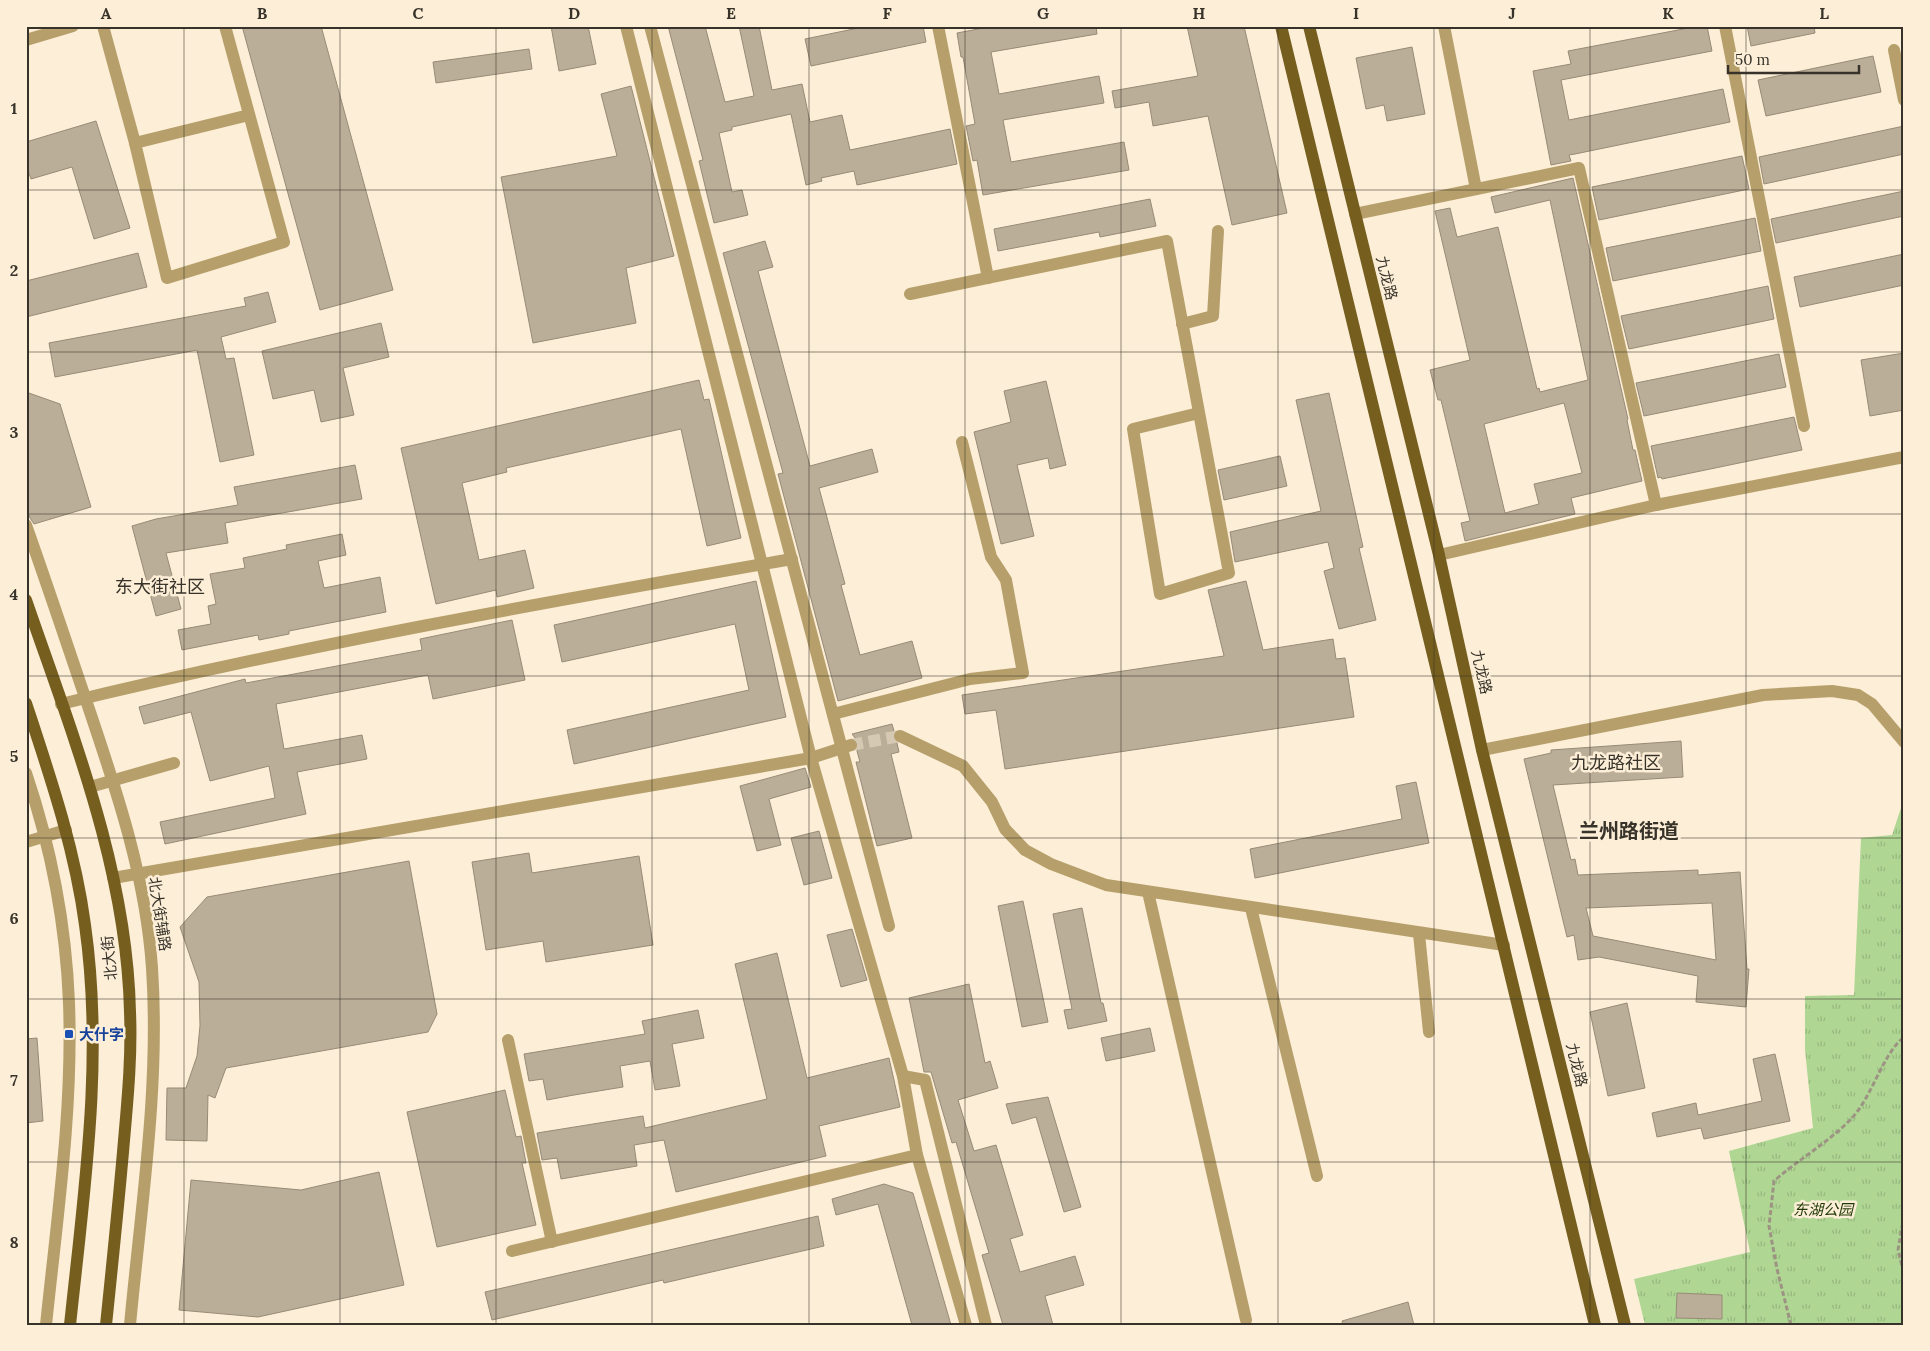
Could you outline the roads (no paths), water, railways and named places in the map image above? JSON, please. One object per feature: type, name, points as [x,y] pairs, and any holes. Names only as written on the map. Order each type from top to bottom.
[{"type":"main road","points":[[1281,26],[1595,1325]]},
{"type":"main road","name":"九龙路","points":[[1309,26],[1439,555],[1482,750],[1625,1325]]},
{"type":"main road","name":"北大街","points":[[26,600],[90,788],[104,836],[113,878],[128,978],[130,1061],[106,1325]]},
{"type":"main road","name":"北大街","points":[[26,703],[66,830],[85,926],[93,1027],[90,1126],[70,1325]]},
{"type":"street","points":[[26,40],[73,26]]},
{"type":"street","points":[[103,26],[135,143],[167,278],[284,242],[225,26]]},
{"type":"street","points":[[626,26],[811,758],[903,1076],[917,1155],[966,1325]]},
{"type":"street","points":[[650,26],[833,714],[847,747],[889,926]]},
{"type":"street","points":[[938,26],[988,278]]},
{"type":"street","points":[[1444,26],[1476,188]]},
{"type":"street","points":[[1725,26],[1804,426]]},
{"type":"street","points":[[1894,50],[1904,100]]},
{"type":"street","points":[[135,143],[249,115]]},
{"type":"street","points":[[1355,214],[1579,168],[1656,505]]},
{"type":"street","points":[[1182,324],[1213,316],[1218,231]]},
{"type":"street","points":[[910,294],[1167,241],[1229,573],[1160,594],[1133,429],[1199,413]]},
{"type":"street","points":[[833,714],[970,679],[1023,673],[1006,580],[992,557],[962,442]]},
{"type":"street","points":[[1439,555],[1656,505],[1904,457]]},
{"type":"street","name":"北大街辅路","points":[[26,525],[114,780],[138,874],[152,967],[154,1049],[152,1099],[130,1325]]},
{"type":"street","points":[[61,704],[174,677],[537,604],[792,559]]},
{"type":"street","points":[[1482,750],[1762,695],[1832,691],[1858,694],[1872,704],[1904,742]]},
{"type":"street","points":[[900,736],[963,766],[992,802],[1005,829],[1025,850],[1051,864],[1106,885],[1419,934],[1504,945]]},
{"type":"street","points":[[113,878],[811,758],[847,747]]},
{"type":"street","points":[[90,788],[174,763]]},
{"type":"street","points":[[26,773],[42,818],[62,921],[69,1003],[69,1055],[65,1135],[46,1325]]},
{"type":"street","points":[[26,842],[66,830]]},
{"type":"street","points":[[1148,892],[1246,1320]]},
{"type":"street","points":[[1251,908],[1317,1176]]},
{"type":"street","points":[[1419,934],[1429,1032]]},
{"type":"street","points":[[508,1040],[552,1242]]},
{"type":"street","points":[[903,1076],[925,1080],[986,1325]]},
{"type":"street","points":[[512,1251],[917,1155]]},
{"type":"tunnel","points":[[851,745],[900,736]]},
{"type":"place","name":"大什字","points":[[69,1034]]},
{"type":"district","name":"东大街社区","points":[[160,586]]},
{"type":"district","name":"九龙路社区","points":[[1616,762]]},
{"type":"district","name":"兰州路街道","points":[[1629,830]]},
{"type":"park label","name":"东湖公园","points":[[1823,1209]]}]
